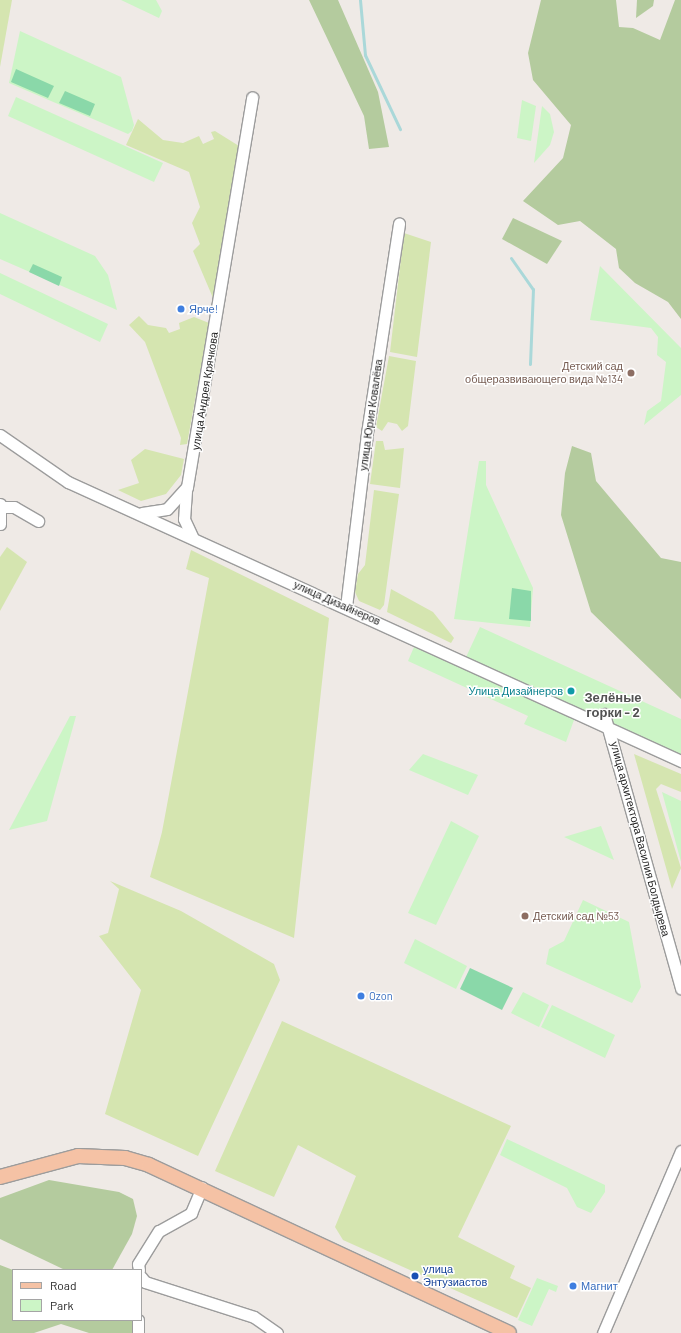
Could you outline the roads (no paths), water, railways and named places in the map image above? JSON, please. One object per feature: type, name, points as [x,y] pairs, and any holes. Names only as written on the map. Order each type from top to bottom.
[{"type":"main road","points":[[0,1177],[48,1161],[99,1155],[149,1165],[202,1187],[510,1333]]},
{"type":"street","name":"улица Андрея Крячкова","points":[[193,538],[184,519],[187,486],[252,97]]},
{"type":"street","name":"улица Юрия Ковалёва","points":[[346,607],[366,433],[399,223]]},
{"type":"street","name":"улица Дизайнеров","points":[[0,435],[55,475],[142,513],[193,538],[681,761]]},
{"type":"street","points":[[142,513],[167,509],[187,486]]},
{"type":"street","points":[[0,524],[1,506],[14,507],[38,521]]},
{"type":"street","name":"улица архитектора Василия Болдырева","points":[[604,714],[609,727],[681,988]]},
{"type":"street","points":[[602,1333],[681,1151]]},
{"type":"street","points":[[139,1269],[138,1264],[159,1231],[191,1213],[202,1187]]},
{"type":"street","points":[[142,1282],[254,1317],[277,1333]]},
{"type":"street","points":[[138,1321],[138,1333]]},
{"type":"waterway","points":[[360,0],[365,55],[400,129]]},
{"type":"waterway","points":[[511,258],[533,289],[530,364]]},
{"type":"place","name":"Ярче!","points":[[181,309]]},
{"type":"place","name":"Детский сад общеразвивающего вида №134","points":[[631,373]]},
{"type":"place","name":"Улица Дизайнеров","points":[[571,691]]},
{"type":"place","name":"Детский сад №53","points":[[525,916]]},
{"type":"place","name":"Ozon","points":[[361,996]]},
{"type":"place","name":"улица Энтузиастов","points":[[415,1276]]},
{"type":"place","name":"Магнит","points":[[573,1286]]},
{"type":"district","name":"Зелёные горки - 2","points":[[613,706]]}]
